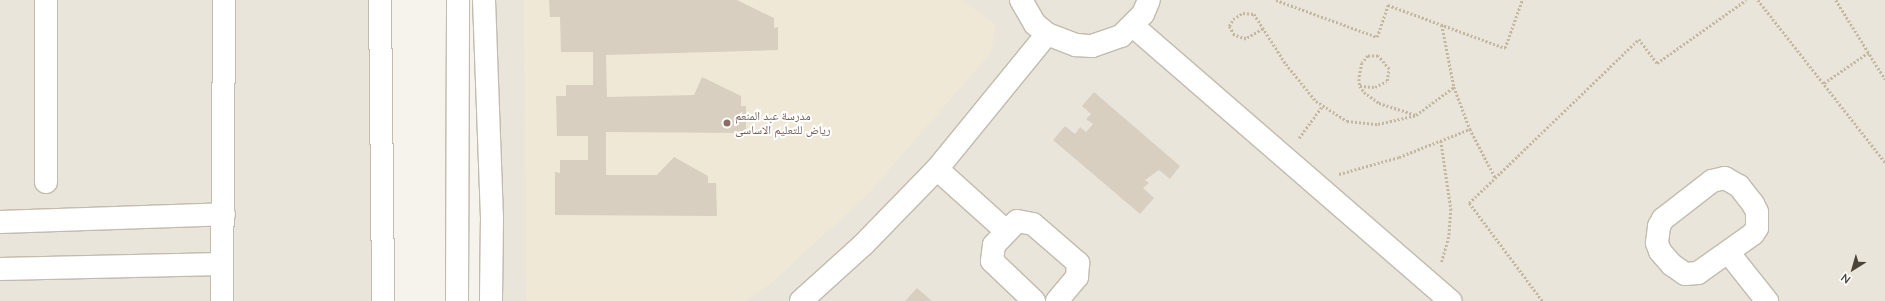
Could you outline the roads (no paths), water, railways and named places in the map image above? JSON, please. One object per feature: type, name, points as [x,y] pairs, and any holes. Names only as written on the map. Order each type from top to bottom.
[{"type":"street","points":[[46,0],[46,182]]},
{"type":"street","points":[[222,301],[224,214],[224,0]]},
{"type":"street","points":[[380,0],[383,301]]},
{"type":"street","points":[[484,0],[492,217],[491,301]]},
{"type":"street","points":[[1021,0],[1035,24],[1047,34],[1076,45],[1092,46],[1121,36],[1133,26],[1149,0]]},
{"type":"street","points":[[453,5],[457,301]]},
{"type":"street","points":[[1133,26],[1442,294]]},
{"type":"street","points":[[801,301],[863,245],[937,169],[1047,34]]},
{"type":"street","points":[[937,169],[1006,231]]},
{"type":"street","points":[[1725,178],[1733,181],[1753,204],[1758,220],[1753,234],[1728,252],[1698,273],[1685,274],[1672,266],[1660,251],[1657,243],[1659,226],[1663,219],[1712,181],[1725,178]]},
{"type":"street","points":[[0,222],[224,214]]},
{"type":"street","points":[[1034,301],[992,261],[994,245],[1017,221],[1028,222],[1078,263],[1080,273],[1058,301]]},
{"type":"street","points":[[1728,252],[1767,301]]},
{"type":"street","points":[[0,269],[222,264]]},
{"type":"place","name":"مدرسة عبد المنعم رياض للتعليم الاساسى","points":[[727,123]]}]
